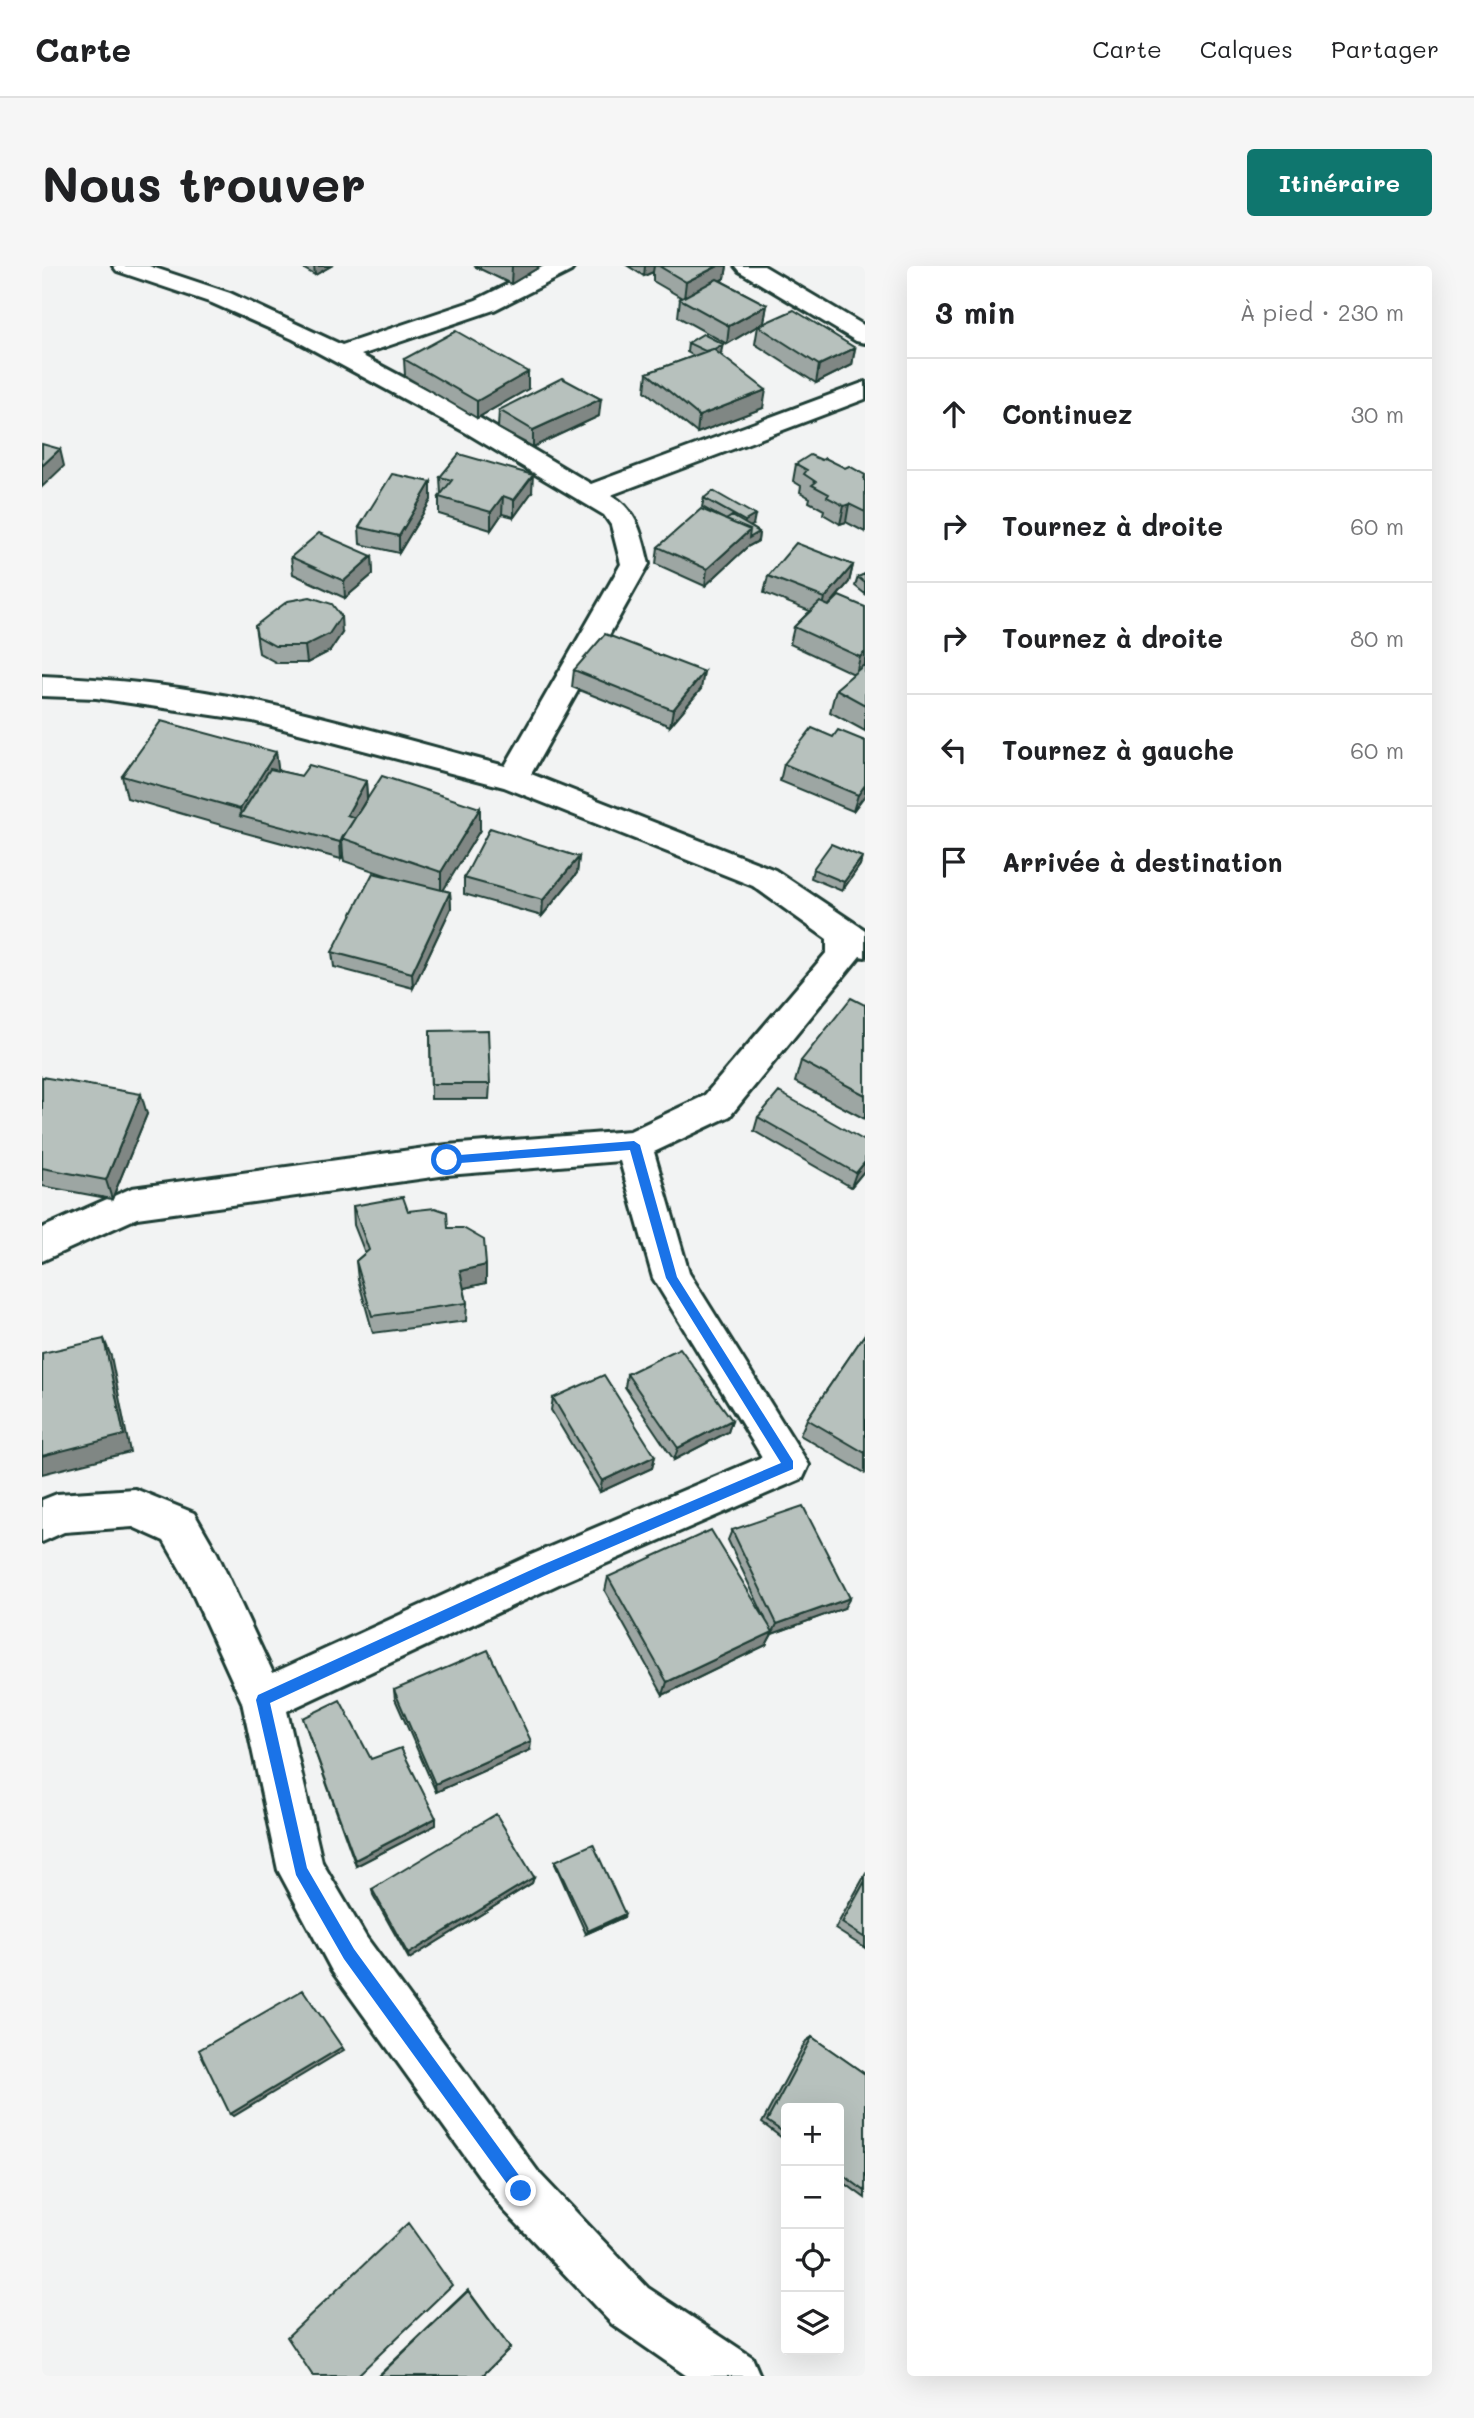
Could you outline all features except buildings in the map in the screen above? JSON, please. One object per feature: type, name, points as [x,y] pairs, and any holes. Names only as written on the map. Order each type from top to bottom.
[{"type":"street","points":[[125,266],[221,298],[340,354],[474,426],[614,509],[625,524],[635,564],[513,779]]},
{"type":"street","points":[[340,354],[485,305],[563,266]]},
{"type":"street","points":[[747,266],[865,336]]},
{"type":"street","points":[[587,495],[865,390]]},
{"type":"street","points":[[42,686],[96,688],[253,711],[513,779],[764,878],[854,939],[844,955],[717,1106],[634,1145],[447,1160],[132,1203],[42,1245]]},
{"type":"street","points":[[263,1700],[546,1569],[789,1465],[671,1278],[634,1145]]},
{"type":"street","points":[[42,1523],[57,1513],[135,1508],[179,1527],[202,1567],[263,1700],[301,1870],[349,1954],[521,2191],[630,2306],[733,2376]]},
{"type":"route","points":[[447,1160],[634,1145],[671,1278],[789,1465],[546,1569],[263,1700],[301,1870],[349,1954],[521,2191]]}]
